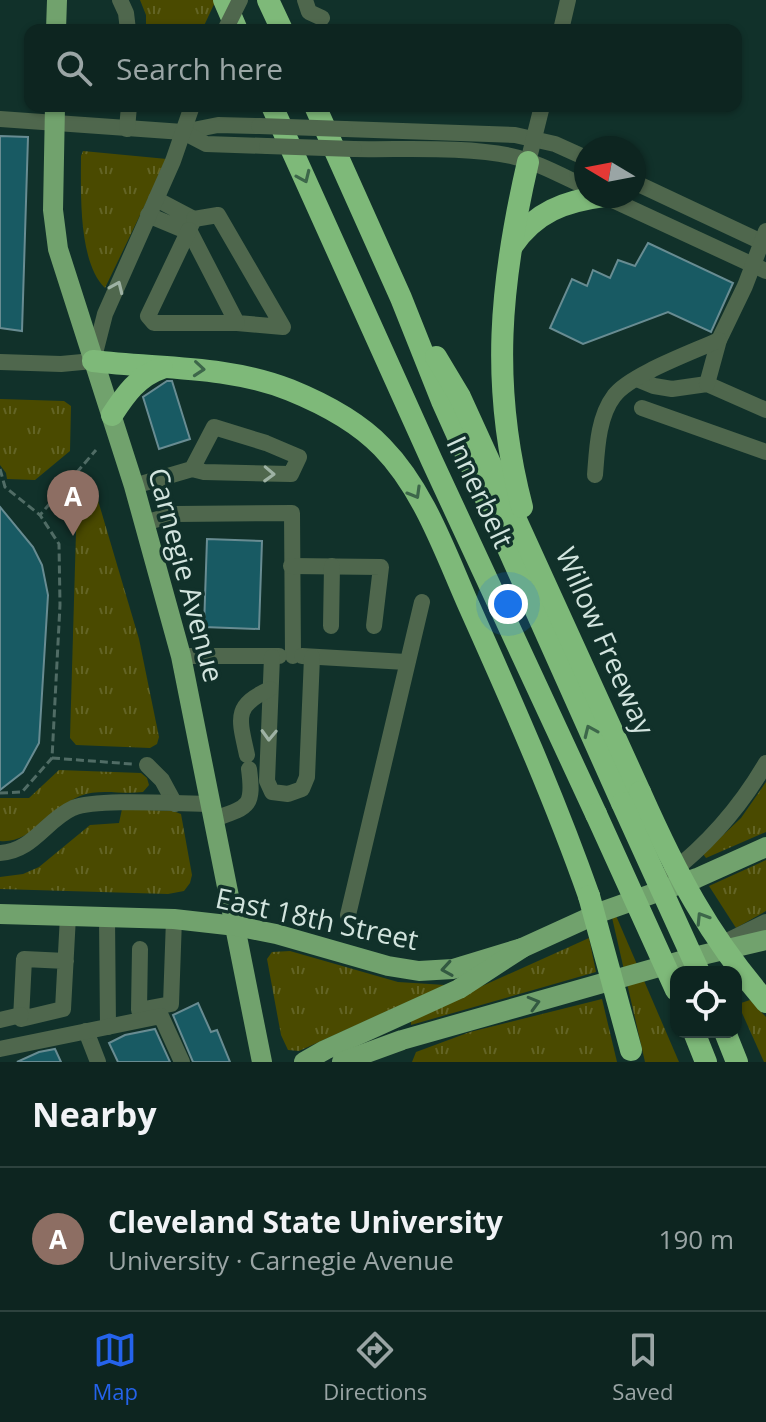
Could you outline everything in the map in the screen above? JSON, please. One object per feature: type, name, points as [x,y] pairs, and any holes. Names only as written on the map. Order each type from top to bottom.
[{"type":"highway","points":[[224,0],[234,24]]},
{"type":"highway","points":[[268,0],[279,24]]},
{"type":"highway","name":"Innerbelt","points":[[275,112],[670,977]]},
{"type":"highway","name":"Innerbelt","points":[[318,112],[401,298],[442,401],[631,798],[698,964]]},
{"type":"highway","points":[[528,162],[509,250],[502,316],[504,402],[517,487],[544,577]]},
{"type":"highway","points":[[509,250],[543,213],[574,201]]},
{"type":"highway","name":"Willow Freeway","points":[[401,298],[460,397],[544,577],[631,798],[695,907],[725,952],[766,1002]]},
{"type":"highway","points":[[93,361],[220,371],[288,389],[351,422],[383,447],[407,480],[437,535],[569,827]]},
{"type":"highway","points":[[112,415],[133,385],[148,374],[167,367]]},
{"type":"highway","points":[[432,461],[467,571],[543,741],[595,904],[632,1056]]},
{"type":"highway","points":[[696,1038],[706,1062]]},
{"type":"highway","points":[[727,1038],[737,1062]]},
{"type":"main road","points":[[56,24],[57,0]]},
{"type":"main road","name":"Carnegie Avenue","points":[[55,114],[53,210],[56,239],[134,486],[181,656],[262,1062]]},
{"type":"main road","points":[[304,1062],[459,989],[595,904],[697,878],[766,847]]},
{"type":"main road","name":"East 18th Street","points":[[0,914],[174,919],[236,926],[276,934],[388,966],[419,971],[453,969],[522,948]]},
{"type":"main road","points":[[342,1062],[402,1040],[698,964],[766,940]]},
{"type":"street","points":[[120,0],[127,24]]},
{"type":"street","points":[[228,24],[240,0]]},
{"type":"street","points":[[305,0],[309,12],[322,18]]},
{"type":"street","points":[[562,24],[568,0]]},
{"type":"street","points":[[127,129],[128,112]]},
{"type":"street","points":[[0,362],[61,364],[93,361],[105,314],[156,199],[190,112]]},
{"type":"street","points":[[528,162],[540,112]]},
{"type":"street","points":[[0,119],[55,114],[127,129],[183,132],[218,125],[497,133],[534,138],[574,153]]},
{"type":"street","points":[[183,132],[206,144],[478,152],[510,156],[574,182]]},
{"type":"street","points":[[646,187],[764,238],[760,268],[719,340],[707,384]]},
{"type":"street","points":[[156,199],[191,225],[237,323]]},
{"type":"street","points":[[630,208],[760,268]]},
{"type":"street","points":[[148,215],[191,225],[218,215],[283,327],[237,323],[154,323],[148,316],[191,225]]},
{"type":"street","points":[[595,475],[597,446],[604,416],[613,397],[632,380],[719,340]]},
{"type":"street","points":[[632,380],[672,389],[707,384],[766,410]]},
{"type":"street","points":[[642,408],[766,452]]},
{"type":"street","points":[[134,486],[192,469],[291,474],[299,457],[214,427],[192,469]]},
{"type":"street","points":[[144,523],[176,514],[292,513],[293,656]]},
{"type":"street","points":[[291,566],[381,567],[374,626]]},
{"type":"street","points":[[331,626],[332,566]]},
{"type":"street","points":[[348,915],[422,602]]},
{"type":"street","points":[[181,656],[293,656],[406,662]]},
{"type":"street","points":[[272,657],[267,781],[272,792],[288,794],[299,793],[307,777],[312,657]]},
{"type":"street","points":[[0,853],[23,847],[73,808],[92,803],[175,804],[213,811],[244,808],[251,796],[243,737],[243,708],[251,698],[270,689]]},
{"type":"street","points":[[595,904],[660,881],[688,859],[749,793],[766,763]]},
{"type":"street","points":[[147,765],[162,780],[175,804]]},
{"type":"street","points":[[66,961],[24,959],[21,1019],[63,1009],[66,961],[68,916]]},
{"type":"street","points":[[107,917],[108,1027]]},
{"type":"street","points":[[0,1049],[108,1027],[171,1004],[174,919]]},
{"type":"street","points":[[698,964],[766,922]]},
{"type":"street","points":[[138,1015],[140,949]]},
{"type":"street","points":[[0,1020],[21,1015]]},
{"type":"street","points":[[138,1015],[161,1016],[182,1062]]},
{"type":"street","points":[[86,1031],[98,1062]]},
{"type":"path","points":[[40,515],[96,450]]},
{"type":"path","points":[[0,469],[5,487],[40,515],[59,544],[60,605],[52,758],[22,792],[0,793]]},
{"type":"path","points":[[52,758],[147,765]]},
{"type":"green space","points":[[140,0],[216,0],[205,24],[146,24]]},
{"type":"green space","points":[[83,151],[167,159],[105,288],[90,261],[83,226]]},
{"type":"green space","points":[[0,399],[64,401],[71,406],[70,451],[35,480],[7,479],[0,465]]},
{"type":"green space","points":[[86,488],[94,491],[97,497],[139,639],[159,737],[157,744],[150,748],[76,745],[70,738],[77,498],[78,493]]},
{"type":"green space","points":[[59,770],[141,773],[149,785],[143,792],[95,792],[80,796],[22,837],[0,841],[0,798],[29,798]]},
{"type":"green space","points":[[766,782],[766,832],[706,858],[703,854],[741,818]]},
{"type":"green space","points":[[122,809],[181,814],[192,875],[184,891],[168,894],[0,889],[0,877],[23,874],[39,867],[90,825],[119,823]]},
{"type":"green space","points":[[766,860],[766,911],[736,928],[709,886]]},
{"type":"green space","points":[[614,911],[679,1062],[645,1062],[611,913]]},
{"type":"green space","points":[[589,938],[596,972],[411,1025],[411,1018]]},
{"type":"green space","points":[[290,951],[398,982],[445,985],[299,1051],[288,1050],[281,1035],[267,959],[272,952]]},
{"type":"green space","points":[[602,999],[617,1062],[412,1062],[416,1052],[470,1032]]},
{"type":"green space","points":[[750,1000],[766,1017],[766,1062],[742,1013],[742,1003]]},
{"type":"building","points":[[0,136],[28,137],[22,331],[0,328]]},
{"type":"building","points":[[648,243],[733,283],[711,332],[668,312],[583,344],[550,328],[572,279],[587,286],[593,270],[610,278],[618,260],[635,266]]},
{"type":"building","points":[[167,381],[172,381],[190,439],[159,449],[143,397]]},
{"type":"building","points":[[0,507],[33,547],[42,565],[48,595],[39,743],[23,772],[0,790]]},
{"type":"building","points":[[207,539],[262,541],[259,629],[204,627]]},
{"type":"building","points":[[198,1003],[211,1032],[217,1030],[230,1062],[193,1062],[173,1015]]},
{"type":"building","points":[[155,1029],[170,1062],[118,1062],[109,1043],[125,1035]]},
{"type":"building","points":[[55,1049],[61,1062],[17,1062],[39,1052]]},
{"type":"place","name":"Cleveland State University","points":[[73,536]]}]
